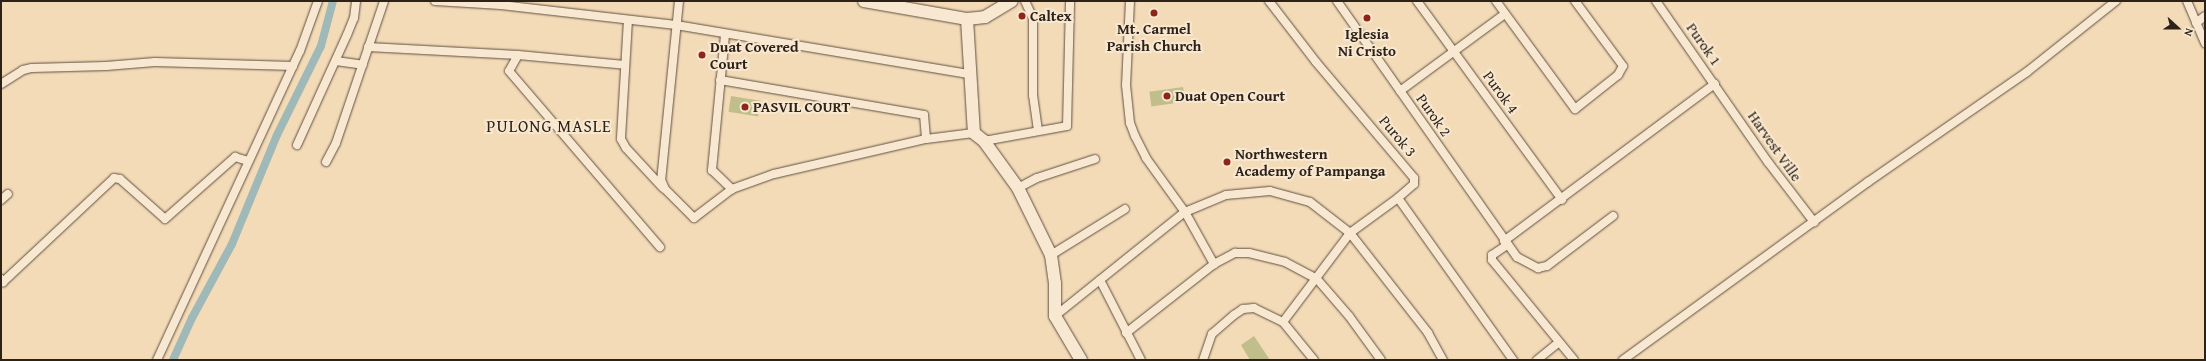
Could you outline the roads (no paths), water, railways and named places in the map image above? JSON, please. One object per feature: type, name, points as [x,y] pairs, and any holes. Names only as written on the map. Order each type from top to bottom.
[{"type":"street","points":[[157,360],[216,237],[248,161],[293,66],[318,1]]},
{"type":"street","points":[[297,145],[354,18],[356,1]]},
{"type":"street","points":[[326,162],[336,143],[384,1]]},
{"type":"street","points":[[435,1],[501,5],[676,25],[725,35],[970,74]]},
{"type":"street","points":[[665,189],[661,170],[679,1]]},
{"type":"street","points":[[864,1],[967,19],[984,17],[1012,1]]},
{"type":"street","points":[[1025,1],[1033,18],[1033,95],[1038,131]]},
{"type":"street","points":[[984,141],[1067,126],[1070,1]]},
{"type":"street","points":[[1130,1],[1126,85],[1130,123],[1146,158],[1185,212],[1214,264]]},
{"type":"street","name":"Purok 3","points":[[1270,1],[1316,62],[1414,178],[1414,184],[1398,198],[1350,233],[1317,279],[1282,322]]},
{"type":"street","name":"Purok 2","points":[[1337,1],[1517,257],[1529,265],[1538,268],[1547,266],[1613,216]]},
{"type":"street","name":"Purok 4","points":[[1417,1],[1562,200]]},
{"type":"street","points":[[1496,1],[1575,109],[1618,75],[1623,66],[1575,1]]},
{"type":"street","name":"Purok 1","points":[[1656,1],[1715,84]]},
{"type":"street","points":[[1623,360],[1814,222],[2027,72],[2116,1]]},
{"type":"street","points":[[2187,1],[2200,27],[2205,43]]},
{"type":"street","points":[[1400,91],[1505,14]]},
{"type":"street","points":[[2200,27],[2205,16]]},
{"type":"street","points":[[967,19],[974,133]]},
{"type":"street","points":[[628,20],[622,139],[626,148],[694,218],[732,190],[774,174],[926,139],[974,133],[984,141],[1018,188],[1051,255],[1055,283],[1055,316],[1081,360]]},
{"type":"street","points":[[725,35],[712,170],[732,190]]},
{"type":"street","points":[[368,47],[518,55],[625,66]]},
{"type":"street","points":[[518,55],[509,71],[660,247]]},
{"type":"street","points":[[336,61],[363,65]]},
{"type":"street","points":[[1,84],[23,70],[32,68],[106,66],[155,62],[293,66]]},
{"type":"street","points":[[720,80],[924,115],[926,139]]},
{"type":"street","points":[[1574,360],[1491,258],[1506,243],[1715,84]]},
{"type":"street","name":"Harvest Ville","points":[[1715,84],[1768,162],[1814,222]]},
{"type":"street","points":[[1,279],[3,282],[114,178],[120,179],[165,219],[235,157],[248,161]]},
{"type":"street","points":[[1018,188],[1037,178],[1095,159]]},
{"type":"street","points":[[1055,316],[1185,212],[1226,195],[1270,191],[1310,202],[1350,233],[1428,333],[1443,360]]},
{"type":"street","points":[[1,200],[8,194]]},
{"type":"street","points":[[1398,198],[1513,360]]},
{"type":"street","points":[[1051,255],[1125,209]]},
{"type":"street","points":[[1126,333],[1214,264],[1235,253],[1266,255],[1286,262],[1317,279],[1349,316],[1381,360]]},
{"type":"street","points":[[1100,280],[1141,360]]},
{"type":"street","points":[[1204,360],[1212,334],[1243,309],[1254,308],[1282,322],[1314,360]]},
{"type":"street","points":[[1537,360],[1558,342]]},
{"type":"waterway","points":[[173,360],[192,318],[232,244],[277,135],[321,46],[333,1]]},
{"type":"place","name":"Mt. Carmel Parish Church","points":[[1154,13]]},
{"type":"place","name":"Caltex","points":[[1022,16]]},
{"type":"place","name":"Iglesia Ni Cristo","points":[[1367,18]]},
{"type":"place","name":"Duat Covered Court","points":[[702,55]]},
{"type":"place","name":"Duat Open Court","points":[[1167,96]]},
{"type":"place","name":"PASVIL COURT","points":[[745,107]]},
{"type":"place","name":"Northwestern Academy of Pampanga","points":[[1227,162]]},
{"type":"district","name":"PULONG MASLE","points":[[549,126]]}]
